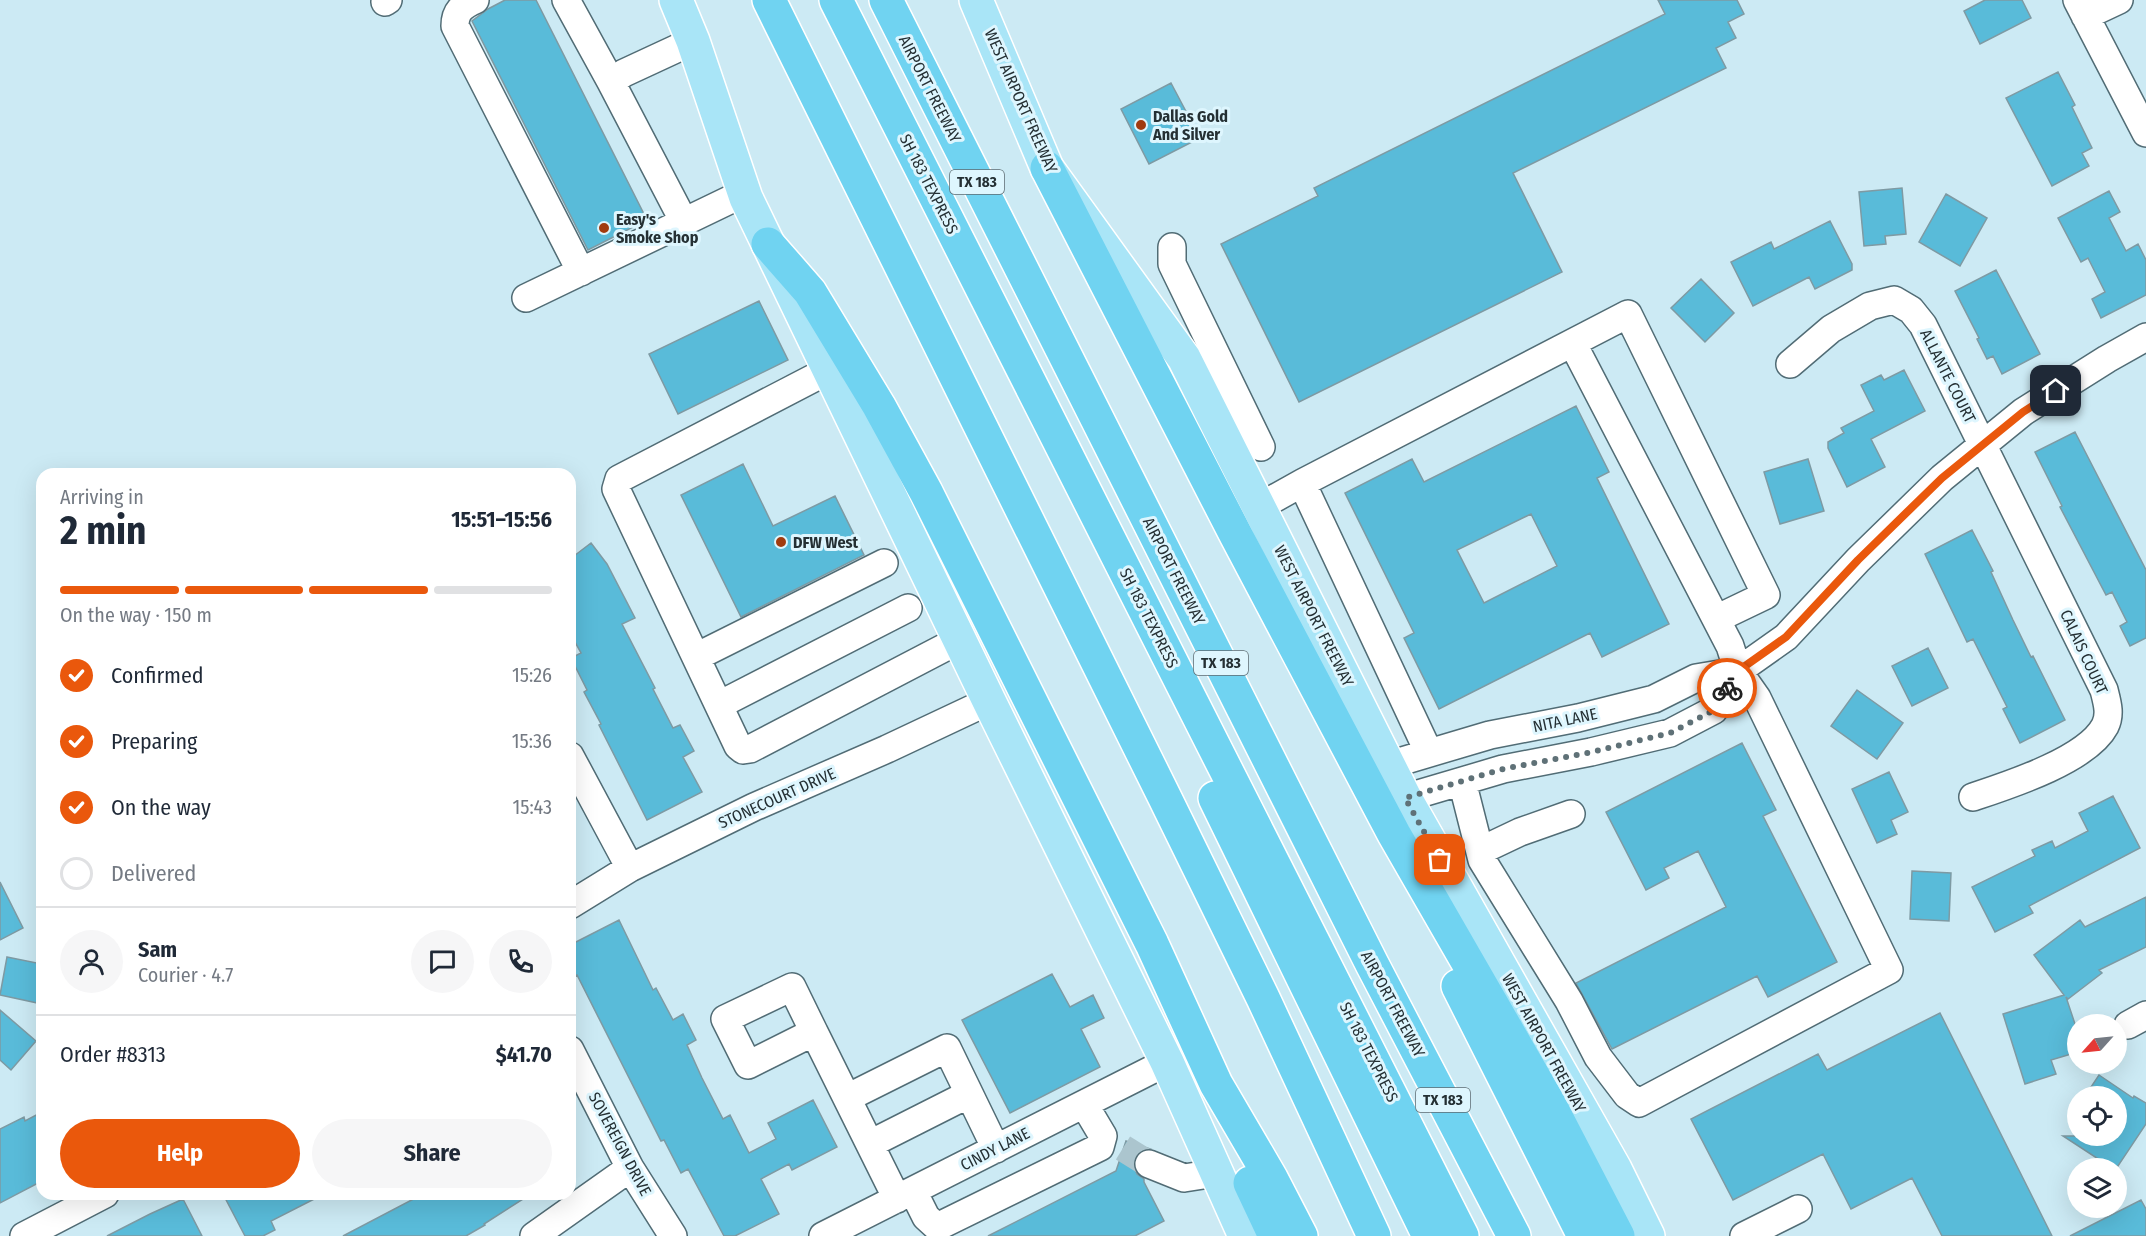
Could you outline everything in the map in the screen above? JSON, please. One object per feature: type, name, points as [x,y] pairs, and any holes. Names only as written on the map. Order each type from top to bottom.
[{"type":"highway","points":[[769,0],[1263,998],[1374,1236]]},
{"type":"highway","name":"SH 183 TEXPRESS","points":[[814,0],[1101,565],[1429,1236]]},
{"type":"highway","name":"SH 183 TEXPRESS","points":[[836,0],[1462,1236]]},
{"type":"highway","name":"AIRPORT FREEWAY","points":[[886,0],[1372,964],[1514,1236]]},
{"type":"highway","points":[[1047,168],[1236,535],[1394,834],[1550,1105],[1617,1236]]},
{"type":"highway","points":[[768,244],[810,292],[879,406],[926,492],[1152,944],[1216,1084],[1253,1190],[1275,1236]]},
{"type":"highway","points":[[1236,535],[1384,840],[1584,1236]]},
{"type":"highway","points":[[1263,998],[1338,1101],[1404,1236]]},
{"type":"highway","points":[[1216,1084],[1271,1178],[1301,1236]]},
{"type":"main road","points":[[676,0],[693,41],[744,193],[959,640],[1167,1062],[1245,1236]]},
{"type":"main road","name":"WEST AIRPORT FREEWAY","points":[[976,0],[1047,168],[1184,358],[1405,798],[1615,1169],[1648,1236]]},
{"type":"street","points":[[475,0],[462,6],[455,16],[455,26],[580,272]]},
{"type":"street","points":[[566,0],[612,82],[684,222]]},
{"type":"street","points":[[2119,0],[2081,8],[2146,133]]},
{"type":"street","points":[[612,82],[624,73],[693,41]]},
{"type":"street","points":[[526,298],[744,193]]},
{"type":"street","points":[[1172,247],[1172,264],[1261,447]]},
{"type":"street","name":"ALLANTE COURT","points":[[1790,364],[1832,329],[1870,306],[1894,300],[1911,310],[1923,326],[1982,444]]},
{"type":"street","points":[[1259,507],[1628,314],[1766,595],[1716,619]]},
{"type":"street","name":"NITA LANE","points":[[1405,798],[1503,769],[1592,752],[1670,733],[1714,710],[1738,671],[1786,637],[1874,544],[1942,478],[2023,412],[2146,337]]},
{"type":"street","points":[[1462,781],[1482,860],[1569,1001],[1598,1057],[1627,1095],[1639,1102],[1889,970],[1757,699],[1738,671],[1730,646],[1573,344]]},
{"type":"street","points":[[829,370],[619,478],[616,484],[616,489],[738,746],[743,750],[750,749],[959,640]]},
{"type":"street","name":"CALAIS COURT","points":[[1973,797],[2007,786],[2069,758],[2094,740],[2106,724],[2109,708],[2104,690],[1982,444]]},
{"type":"street","points":[[1302,483],[1429,753]]},
{"type":"street","points":[[696,657],[884,563]]},
{"type":"street","points":[[719,705],[908,608]]},
{"type":"street","name":"NITA LANE","points":[[1389,765],[1490,735],[1578,718],[1654,699],[1696,678],[1738,671]]},
{"type":"street","name":"STONECOURT DRIVE","points":[[576,901],[630,868],[754,807],[887,749],[989,701]]},
{"type":"street","points":[[576,767],[630,868]]},
{"type":"street","points":[[1479,851],[1520,832],[1571,814]]},
{"type":"street","points":[[814,1032],[870,1144],[905,1195],[937,1227],[1113,1142],[1084,1104]]},
{"type":"street","points":[[847,1098],[947,1048],[996,1149]]},
{"type":"street","name":"SOVEREIGN DRIVE","points":[[576,1062],[630,1168],[673,1236]]},
{"type":"street","name":"CINDY LANE","points":[[823,1236],[1167,1062]]},
{"type":"street","points":[[870,1144],[969,1094]]},
{"type":"street","points":[[1149,1164],[1184,1178],[1216,1173]]},
{"type":"street","points":[[534,1236],[630,1168]]},
{"type":"street","points":[[24,1236],[93,1200]]},
{"type":"street","points":[[1761,1232],[1798,1209]]},
{"type":"building","points":[[505,0],[536,0],[647,220],[588,250],[472,21]]},
{"type":"building","points":[[1658,0],[1737,0],[1744,14],[1728,22],[1736,38],[1716,48],[1726,68],[1513,173],[1562,272],[1299,402],[1221,244],[1318,196],[1314,188],[1665,14]]},
{"type":"building","points":[[1985,0],[2022,0],[2031,18],[1980,44],[1964,11]]},
{"type":"building","points":[[2058,72],[2075,105],[2072,107],[2092,148],[2082,153],[2089,166],[2052,186],[2006,98]]},
{"type":"building","points":[[1171,83],[1200,138],[1149,164],[1121,109]]},
{"type":"building","points":[[1902,188],[1906,234],[1885,236],[1886,244],[1864,246],[1859,192]]},
{"type":"building","points":[[2109,191],[2120,212],[2109,218],[2126,251],[2138,244],[2146,260],[2146,295],[2101,318],[2092,299],[2105,292],[2088,258],[2081,262],[2058,218]]},
{"type":"building","points":[[1946,194],[1987,218],[1960,266],[1919,242]]},
{"type":"building","points":[[1830,221],[1852,264],[1852,270],[1815,289],[1809,277],[1753,306],[1731,262],[1771,242],[1774,249]]},
{"type":"building","points":[[1996,270],[2040,354],[2002,374],[1993,356],[1987,359],[1955,291]]},
{"type":"building","points":[[1701,279],[1734,313],[1705,342],[1671,308]]},
{"type":"building","points":[[759,301],[788,360],[678,414],[649,354]]},
{"type":"building","points":[[1904,370],[1925,411],[1871,439],[1885,467],[1847,487],[1828,448],[1828,442],[1844,433],[1841,428],[1874,411],[1861,385],[1881,375],[1884,380]]},
{"type":"building","points":[[1576,406],[1609,472],[1597,478],[1669,624],[1602,657],[1590,633],[1439,709],[1404,638],[1414,633],[1345,493],[1412,459],[1424,482]],"holes":[[[1531,514],[1557,566],[1484,603],[1457,550]]]},
{"type":"building","points":[[2075,432],[2146,570],[2146,638],[2130,646],[2120,626],[2127,622],[2112,592],[2106,595],[2060,507],[2062,506],[2035,452]]},
{"type":"building","points":[[1808,459],[1824,511],[1780,524],[1764,472]]},
{"type":"building","name":"DFW West","points":[[743,464],[773,526],[835,496],[864,555],[741,617],[681,495]]},
{"type":"building","points":[[1972,530],[2031,657],[2033,656],[2065,720],[2020,743],[2003,709],[2007,707],[1973,639],[1967,642],[1925,554]]},
{"type":"building","points":[[591,543],[607,564],[635,618],[622,624],[673,728],[680,725],[694,751],[683,757],[702,792],[647,820],[599,725],[601,724],[584,692],[587,690],[576,668],[576,656],[581,653],[576,644],[576,554]]},
{"type":"building","points":[[1928,648],[1948,688],[1912,706],[1892,666]]},
{"type":"building","points":[[1857,690],[1903,723],[1877,759],[1831,726]]},
{"type":"building","points":[[1742,743],[1776,810],[1763,816],[1837,962],[1768,997],[1757,976],[1612,1049],[1576,983],[1726,907],[1698,851],[1664,868],[1669,878],[1646,890],[1606,812]]},
{"type":"building","points":[[1889,772],[1908,812],[1891,820],[1897,834],[1877,843],[1852,789]]},
{"type":"building","points":[[2113,796],[2140,848],[2029,906],[2033,913],[1995,932],[1972,887],[2035,856],[2032,850],[2052,841],[2055,848],[2088,831],[2079,813]]},
{"type":"building","points":[[1912,871],[1951,873],[1949,921],[1910,919]]},
{"type":"building","points":[[0,882],[23,928],[0,940]]},
{"type":"building","points":[[2146,897],[2146,947],[2099,970],[2102,973],[2068,999],[2066,997],[2072,1014],[2067,1014],[2067,1055],[2051,1060],[2056,1074],[2025,1084],[2003,1014],[2064,995],[2034,955],[2080,920],[2085,927]]},
{"type":"building","points":[[619,920],[653,990],[656,988],[673,1020],[683,1014],[696,1040],[687,1045],[702,1078],[723,1119],[730,1115],[749,1153],[776,1139],[768,1123],[813,1100],[837,1147],[792,1170],[789,1164],[761,1179],[779,1214],[735,1236],[724,1236],[688,1169],[681,1173],[664,1140],[661,1141],[576,976],[576,942]]},
{"type":"building","points":[[7,957],[36,963],[36,1003],[0,995]]},
{"type":"building","points":[[1052,974],[1070,1007],[1093,995],[1104,1018],[1081,1029],[1100,1067],[1010,1113],[962,1020]]},
{"type":"building","points":[[0,1010],[36,1041],[11,1070],[0,1060]]},
{"type":"building","points":[[1940,1013],[2052,1236],[1942,1236],[1912,1178],[1851,1209],[1823,1154],[1733,1200],[1691,1119],[1818,1054],[1827,1070]]},
{"type":"building","points":[[2099,1075],[2115,1086],[2092,1086]]},
{"type":"building","points":[[2127,1094],[2146,1103],[2146,1124],[2123,1158],[2097,1158],[2078,1146],[2127,1146]]},
{"type":"building","points":[[36,1115],[36,1184],[0,1203],[0,1129],[24,1117],[25,1121]]},
{"type":"building","points":[[1126,1141],[1150,1149],[1139,1152],[1134,1159],[1134,1167],[1137,1174],[1144,1179],[1164,1221],[1135,1236],[988,1236],[1116,1171]]},
{"type":"building","points":[[184,1200],[202,1236],[107,1236]]},
{"type":"building","points":[[226,1200],[312,1200],[271,1221],[275,1230],[263,1236],[245,1236]]},
{"type":"building","points":[[412,1200],[522,1200],[466,1236],[343,1236]]},
{"type":"building","points":[[2141,1200],[2146,1209],[2146,1236],[2070,1236],[2106,1218],[2127,1218],[2127,1207]]},
{"type":"tunnel","points":[[1123,1148],[1149,1164]]},
{"type":"way so far","points":[[1440,860],[1405,798],[1503,769],[1592,752],[1670,733],[1714,710],[1727,688]]},
{"type":"place","name":"Dallas Gold And Silver","points":[[1141,125]]},
{"type":"place","name":"Easy's Smoke Shop","points":[[604,228]]},
{"type":"place","name":"DFW West","points":[[781,542]]},
{"type":"route","points":[[1727,688],[1738,671],[1786,637],[1858,560],[1942,478],[2023,412],[2056,391]]}]
